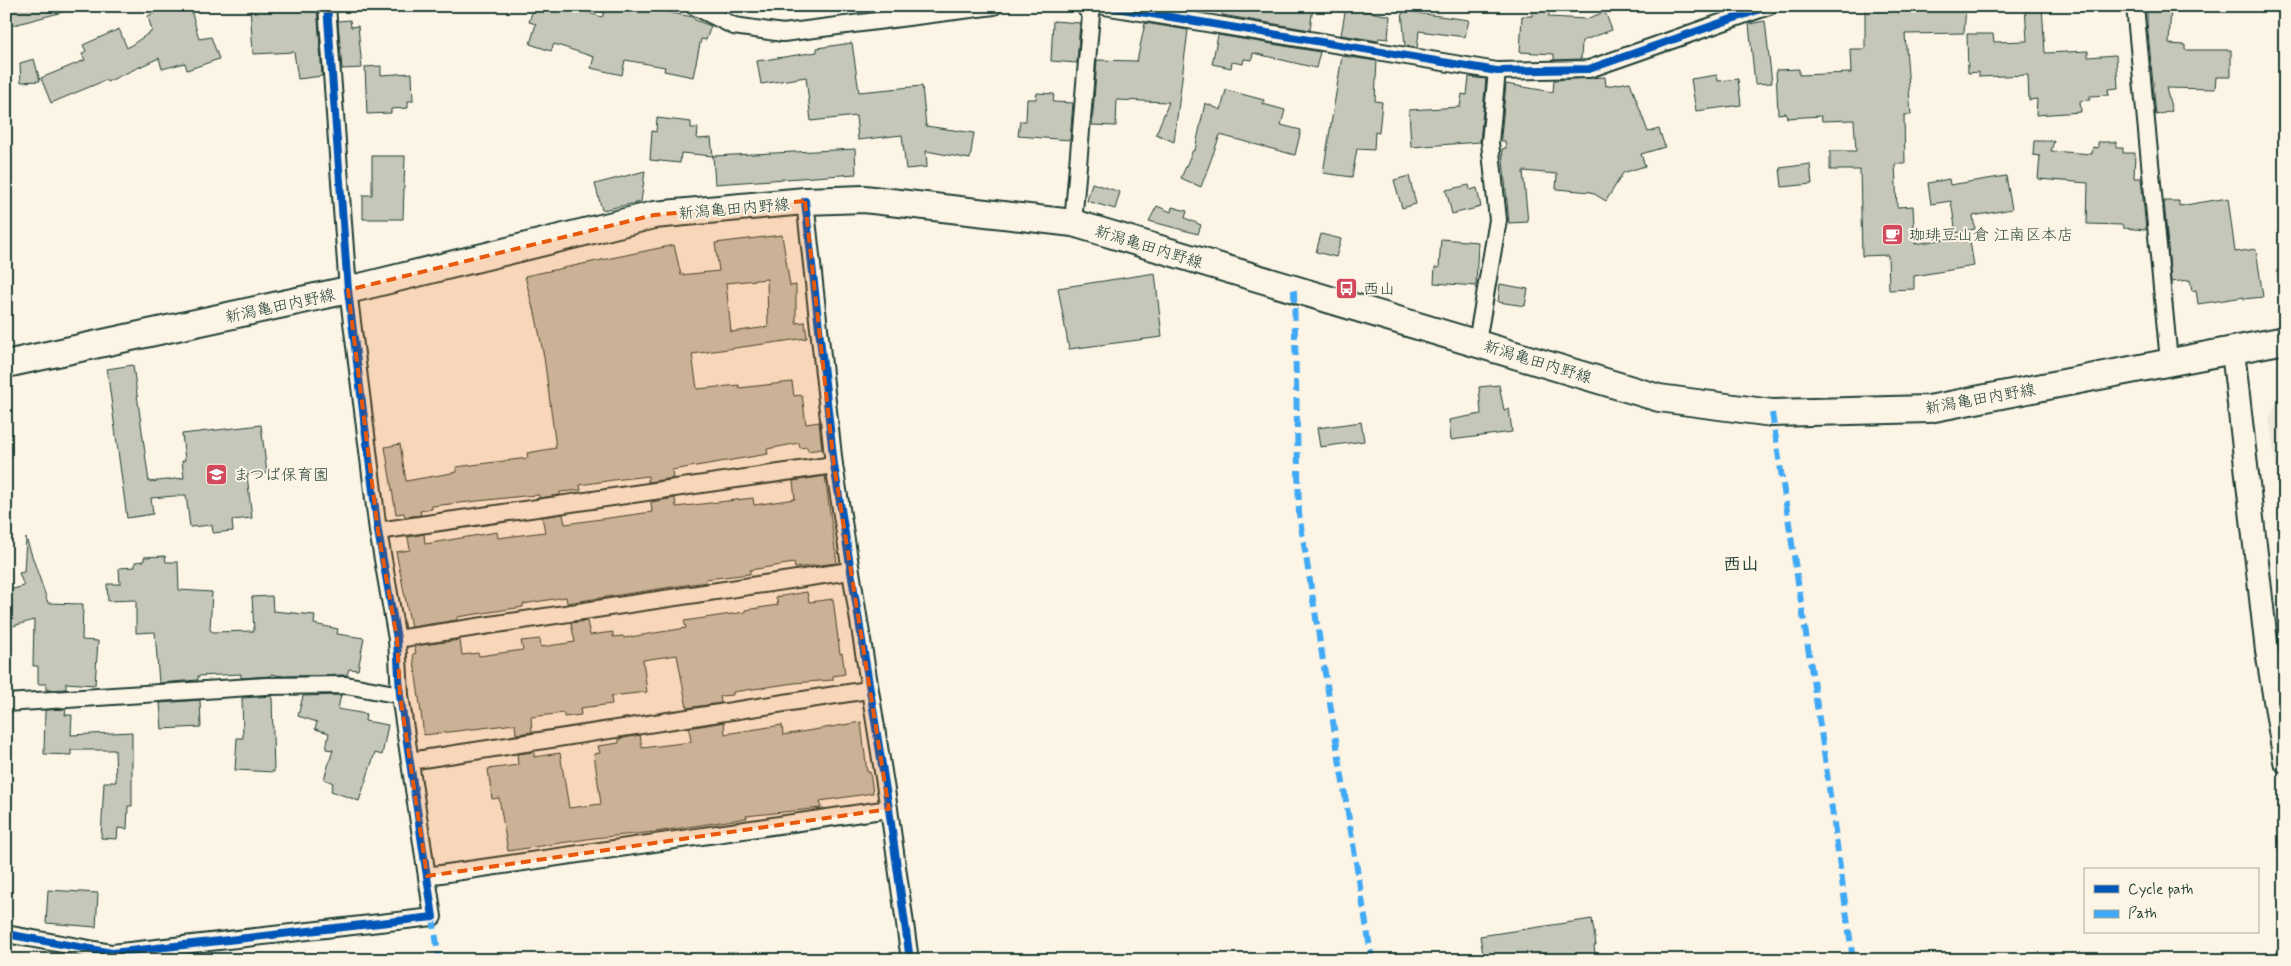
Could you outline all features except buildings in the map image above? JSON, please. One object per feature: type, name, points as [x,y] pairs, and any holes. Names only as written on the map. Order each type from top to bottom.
[{"type":"main road","name":"新潟亀田内野線","points":[[6,364],[348,290],[654,215],[805,201],[864,198],[1073,223],[1477,342],[1659,398],[1772,413],[1929,409],[2285,340]]},
{"type":"street","points":[[6,934],[112,953],[433,917],[400,695],[397,639],[378,531],[348,290],[326,6]]},
{"type":"street","points":[[694,6],[734,26],[783,33],[994,6]]},
{"type":"street","points":[[1073,223],[1091,15],[1084,6]]},
{"type":"street","points":[[1104,6],[1497,71],[1589,69],[1770,6]]},
{"type":"street","points":[[2135,6],[2169,361]]},
{"type":"street","points":[[1477,342],[1498,220],[1490,142],[1497,71]]},
{"type":"street","points":[[805,201],[834,465],[868,690],[889,809],[910,960]]},
{"type":"street","points":[[2233,351],[2267,651],[2285,761]]},
{"type":"street","points":[[378,531],[834,465]]},
{"type":"street","points":[[397,639],[850,571]]},
{"type":"street","points":[[6,703],[266,686],[346,685],[400,695]]},
{"type":"street","points":[[410,761],[868,690]]},
{"type":"street","points":[[427,876],[889,809]]},
{"type":"highlighted area","points":[[805,201],[834,465],[889,809],[427,876],[400,695],[397,639],[378,531],[348,290],[654,215]]},
{"type":"shaded area","points":[[2285,390],[2285,528],[2269,418]]},
{"type":"marked path","points":[[1294,290],[1299,514],[1372,960]]},
{"type":"marked path","points":[[1772,413],[1823,745],[1853,960]]},
{"type":"marked path","points":[[433,917],[439,960]]},
{"type":"cycle path","points":[[6,934],[112,953],[433,917],[400,695],[397,639],[378,531],[348,290],[327,6]]},
{"type":"cycle path","points":[[1104,6],[1497,71],[1589,69],[1769,6]]},
{"type":"cycle path","points":[[805,201],[834,465],[889,809],[910,960]]},
{"type":"place","name":"珈琲豆山倉 江南区本店","points":[[1893,234]]},
{"type":"place","name":"西山","points":[[1347,288]]},
{"type":"place","name":"まつば保育園","points":[[217,474]]},
{"type":"district","name":"西山","points":[[1741,564]]}]
